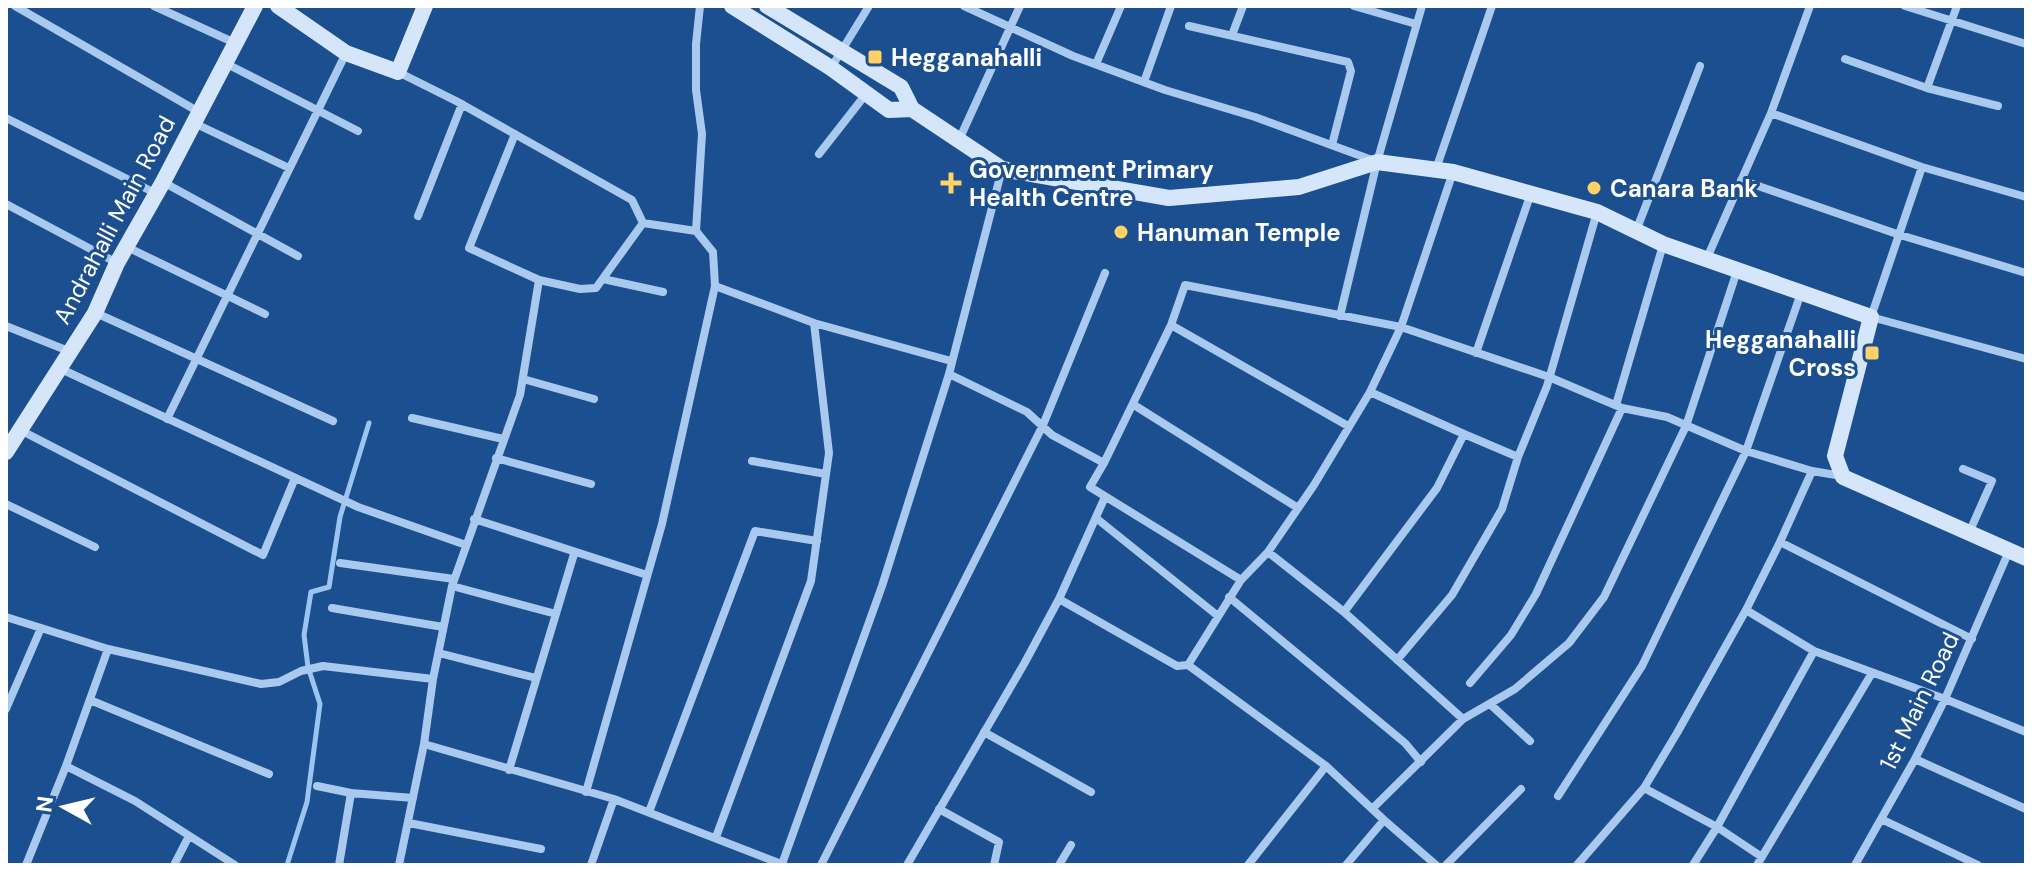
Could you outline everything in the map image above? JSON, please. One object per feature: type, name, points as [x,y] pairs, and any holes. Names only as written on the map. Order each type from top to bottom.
[{"type":"main road","name":"Andrahalli Main Road","points":[[6,452],[95,313],[117,263],[255,6]]},
{"type":"main road","points":[[278,6],[346,53],[398,72],[425,6]]},
{"type":"main road","points":[[732,6],[831,68],[889,110],[912,109]]},
{"type":"main road","points":[[767,6],[901,87],[912,109],[1002,169],[1169,198],[1299,187],[1377,162],[1444,171],[1597,212],[1663,244],[1871,317],[1835,456],[1843,477],[2026,558]]},
{"type":"street","points":[[15,6],[196,117],[289,168]]},
{"type":"street","points":[[154,6],[235,43]]},
{"type":"street","points":[[696,231],[702,134],[696,90],[700,6]]},
{"type":"street","points":[[831,68],[869,6]]},
{"type":"street","points":[[964,6],[1096,64],[1377,162]]},
{"type":"street","points":[[959,140],[1020,6]]},
{"type":"street","points":[[1096,64],[1121,6]]},
{"type":"street","points":[[1144,82],[1171,6]]},
{"type":"street","points":[[1232,35],[1243,6]]},
{"type":"street","points":[[1354,6],[1416,24]]},
{"type":"street","points":[[1340,316],[1377,162],[1422,6]]},
{"type":"street","points":[[1188,665],[1229,597],[1268,552],[1298,508],[1370,392],[1401,327],[1492,6]]},
{"type":"street","points":[[1707,258],[1771,113],[1810,6]]},
{"type":"street","points":[[1905,6],[2026,44]]},
{"type":"street","points":[[1927,88],[1957,6]]},
{"type":"street","points":[[1189,26],[1348,62],[1351,71],[1332,145]]},
{"type":"street","points":[[167,419],[346,53]]},
{"type":"street","points":[[1845,59],[1927,88],[1998,106]]},
{"type":"street","points":[[225,62],[358,131]]},
{"type":"street","points":[[1636,231],[1700,66]]},
{"type":"street","points":[[398,72],[462,104],[632,200],[643,223]]},
{"type":"street","points":[[819,154],[866,94]]},
{"type":"street","points":[[418,216],[462,104]]},
{"type":"street","points":[[1771,113],[1922,167],[2026,197]]},
{"type":"street","points":[[6,118],[259,234],[298,256]]},
{"type":"street","points":[[515,134],[469,248],[539,280],[580,289],[596,288],[643,223]]},
{"type":"street","points":[[1922,167],[1871,317],[2026,359]]},
{"type":"street","points":[[424,744],[614,799],[783,864],[882,586],[949,374],[1002,169]]},
{"type":"street","points":[[1741,180],[1897,234],[2026,273]]},
{"type":"street","points":[[1476,353],[1531,193]]},
{"type":"street","points":[[6,204],[117,263]]},
{"type":"street","points":[[1397,660],[1452,595],[1502,509],[1549,377],[1597,212]]},
{"type":"street","points":[[586,792],[662,524],[715,286],[713,252],[696,231],[643,223]]},
{"type":"street","points":[[1470,683],[1511,635],[1536,594],[1619,406],[1663,244]]},
{"type":"street","points":[[126,247],[265,314]]},
{"type":"street","points":[[1372,809],[1463,719],[1515,689],[1569,643],[1604,597],[1686,426],[1737,271]]},
{"type":"street","points":[[821,865],[1043,425],[1105,273]]},
{"type":"street","points":[[603,279],[663,292]]},
{"type":"street","points":[[399,865],[453,582],[523,379],[539,280]]},
{"type":"street","points":[[1241,580],[1090,487],[1134,405],[1171,325],[1185,285],[1401,327],[1549,377],[1619,406],[1667,417],[1746,451],[1843,477]]},
{"type":"street","points":[[715,286],[814,323],[951,361]]},
{"type":"street","points":[[1558,796],[1642,666],[1746,451],[1801,293]]},
{"type":"street","points":[[95,313],[333,421]]},
{"type":"street","points":[[716,837],[811,581],[829,453],[814,323]]},
{"type":"street","points":[[1171,325],[1348,426]]},
{"type":"street","points":[[6,326],[71,352]]},
{"type":"street","points":[[61,369],[352,504],[466,545]]},
{"type":"street","points":[[949,374],[1027,412],[1052,435],[1104,463]]},
{"type":"street","points":[[523,379],[594,399]]},
{"type":"street","points":[[1370,392],[1518,457]]},
{"type":"street","points":[[1134,405],[1298,508]]},
{"type":"street","points":[[412,418],[503,439]]},
{"type":"street","points":[[20,430],[263,555],[295,478]]},
{"type":"street","points":[[1344,612],[1437,488],[1464,434]]},
{"type":"street","points":[[496,458],[591,484]]},
{"type":"street","points":[[752,461],[826,474]]},
{"type":"street","points":[[1963,469],[1992,481],[1969,533]]},
{"type":"street","points":[[1577,865],[1644,788],[1746,610],[1812,471]]},
{"type":"street","points":[[907,865],[1059,599],[1105,497]]},
{"type":"street","points":[[6,504],[95,547]]},
{"type":"street","points":[[1096,518],[1218,616]]},
{"type":"street","points":[[474,519],[574,554],[647,575]]},
{"type":"street","points":[[649,812],[755,531],[817,541]]},
{"type":"street","points":[[1780,542],[1972,639]]},
{"type":"street","name":"1st Main Road","points":[[1855,865],[1945,699],[2009,551]]},
{"type":"street","points":[[1268,552],[1344,612],[1463,719]]},
{"type":"street","points":[[509,770],[574,554]]},
{"type":"street","points":[[340,563],[453,582],[556,614]]},
{"type":"street","points":[[1229,597],[1405,743],[1421,762]]},
{"type":"street","points":[[1059,599],[1177,666],[1188,665],[1326,766],[1436,865]]},
{"type":"street","points":[[332,608],[443,627]]},
{"type":"street","points":[[1746,610],[1814,651],[2026,732]]},
{"type":"street","points":[[6,617],[108,649],[261,684],[279,682],[301,671],[323,666],[433,679]]},
{"type":"street","points":[[6,709],[41,628]]},
{"type":"street","points":[[26,865],[108,649]]},
{"type":"street","points":[[1693,865],[1814,651]]},
{"type":"street","points":[[439,653],[536,678]]},
{"type":"street","points":[[1644,788],[1717,827],[1759,863],[1872,673]]},
{"type":"street","points":[[90,700],[269,774]]},
{"type":"street","points":[[1490,704],[1530,741]]},
{"type":"street","points":[[984,732],[1091,792]]},
{"type":"street","points":[[1915,759],[2026,809]]},
{"type":"street","points":[[66,766],[135,801],[235,865]]},
{"type":"street","points":[[1248,865],[1326,766]]},
{"type":"street","points":[[317,786],[351,793],[413,798]]},
{"type":"street","points":[[1446,865],[1521,789]]},
{"type":"street","points":[[339,865],[351,793]]},
{"type":"street","points":[[593,864],[614,799]]},
{"type":"street","points":[[939,809],[999,842],[994,865]]},
{"type":"street","points":[[1881,819],[1978,865]]},
{"type":"street","points":[[1346,865],[1384,820]]},
{"type":"street","points":[[409,823],[541,849]]},
{"type":"street","points":[[174,865],[189,836]]},
{"type":"street","points":[[1059,865],[1071,845]]},
{"type":"waterway","points":[[287,865],[307,802],[320,704],[308,667],[304,635],[311,592],[329,587],[340,517],[369,423]]},
{"type":"place","name":"Hegganahalli","points":[[875,57]]},
{"type":"place","name":"Government Primary Health Centre","points":[[951,183]]},
{"type":"place","name":"Canara Bank","points":[[1594,188]]},
{"type":"place","name":"Hanuman Temple","points":[[1121,232]]},
{"type":"place","name":"Hegganahalli Cross","points":[[1872,353]]}]
